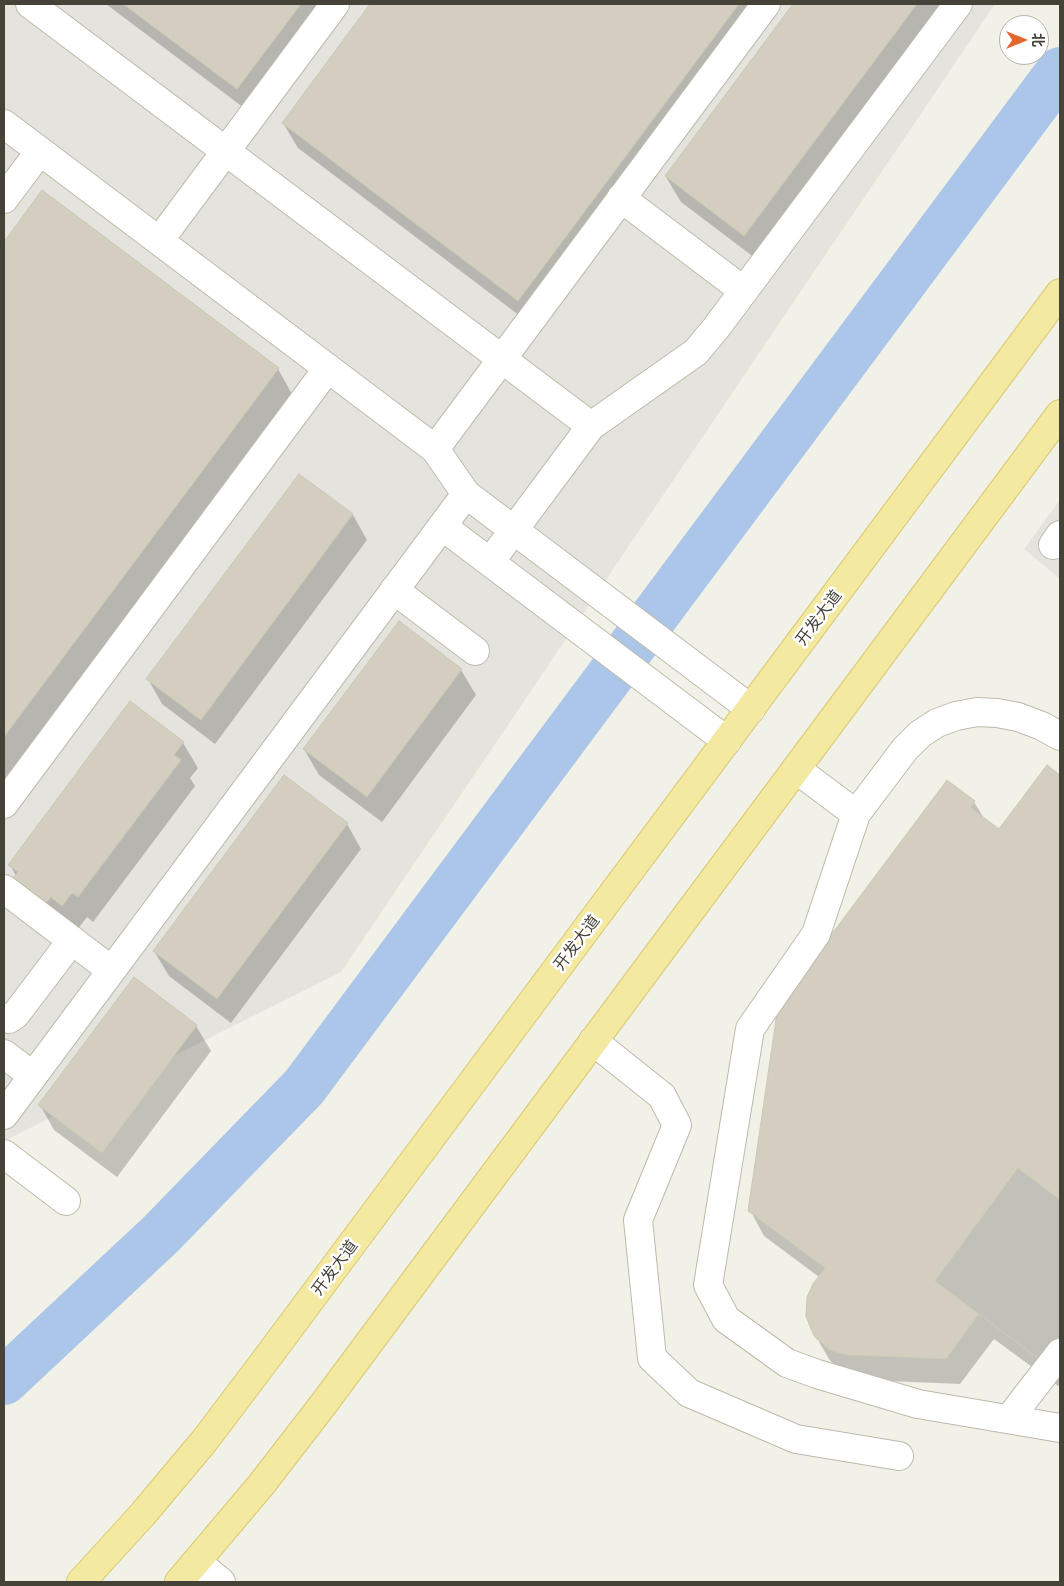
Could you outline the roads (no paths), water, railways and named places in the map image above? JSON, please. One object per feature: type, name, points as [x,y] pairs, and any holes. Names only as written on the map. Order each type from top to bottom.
[{"type":"main road","name":"开发大道","points":[[81,1582],[143,1514],[205,1440],[1060,293]]},
{"type":"main road","points":[[179,1582],[261,1485],[322,1406],[1060,414]]},
{"type":"street","points":[[30,4],[591,426]]},
{"type":"street","points":[[159,241],[335,4]]},
{"type":"street","points":[[435,448],[766,4]]},
{"type":"street","points":[[490,562],[591,426],[696,352],[958,4]]},
{"type":"street","points":[[4,124],[435,448],[466,494],[751,709]]},
{"type":"street","points":[[4,199],[40,151]]},
{"type":"street","points":[[621,198],[744,290]]},
{"type":"street","points":[[4,804],[328,368]]},
{"type":"street","points":[[4,1115],[466,494]]},
{"type":"street","points":[[442,526],[727,741]]},
{"type":"street","points":[[394,590],[475,651]]},
{"type":"street","points":[[1060,736],[1042,726],[1018,717],[977,712],[956,716],[920,734],[910,744],[856,814],[816,934],[750,1029],[708,1285],[726,1319],[787,1363],[918,1404],[1060,1428]]},
{"type":"street","points":[[796,768],[856,814]]},
{"type":"street","points":[[7,897],[72,940],[112,970]]},
{"type":"street","points":[[4,1018],[10,1020],[16,1014],[72,940]]},
{"type":"street","points":[[593,1041],[662,1096],[677,1125],[638,1220],[652,1358],[689,1392],[796,1439],[899,1456]]},
{"type":"street","points":[[4,1054],[32,1076]]},
{"type":"street","points":[[4,1154],[66,1201]]},
{"type":"street","points":[[1009,1419],[1060,1353]]},
{"type":"street","points":[[197,1562],[221,1582]]},
{"type":"waterway","points":[[4,1381],[161,1234],[304,1087],[1060,71]]}]
